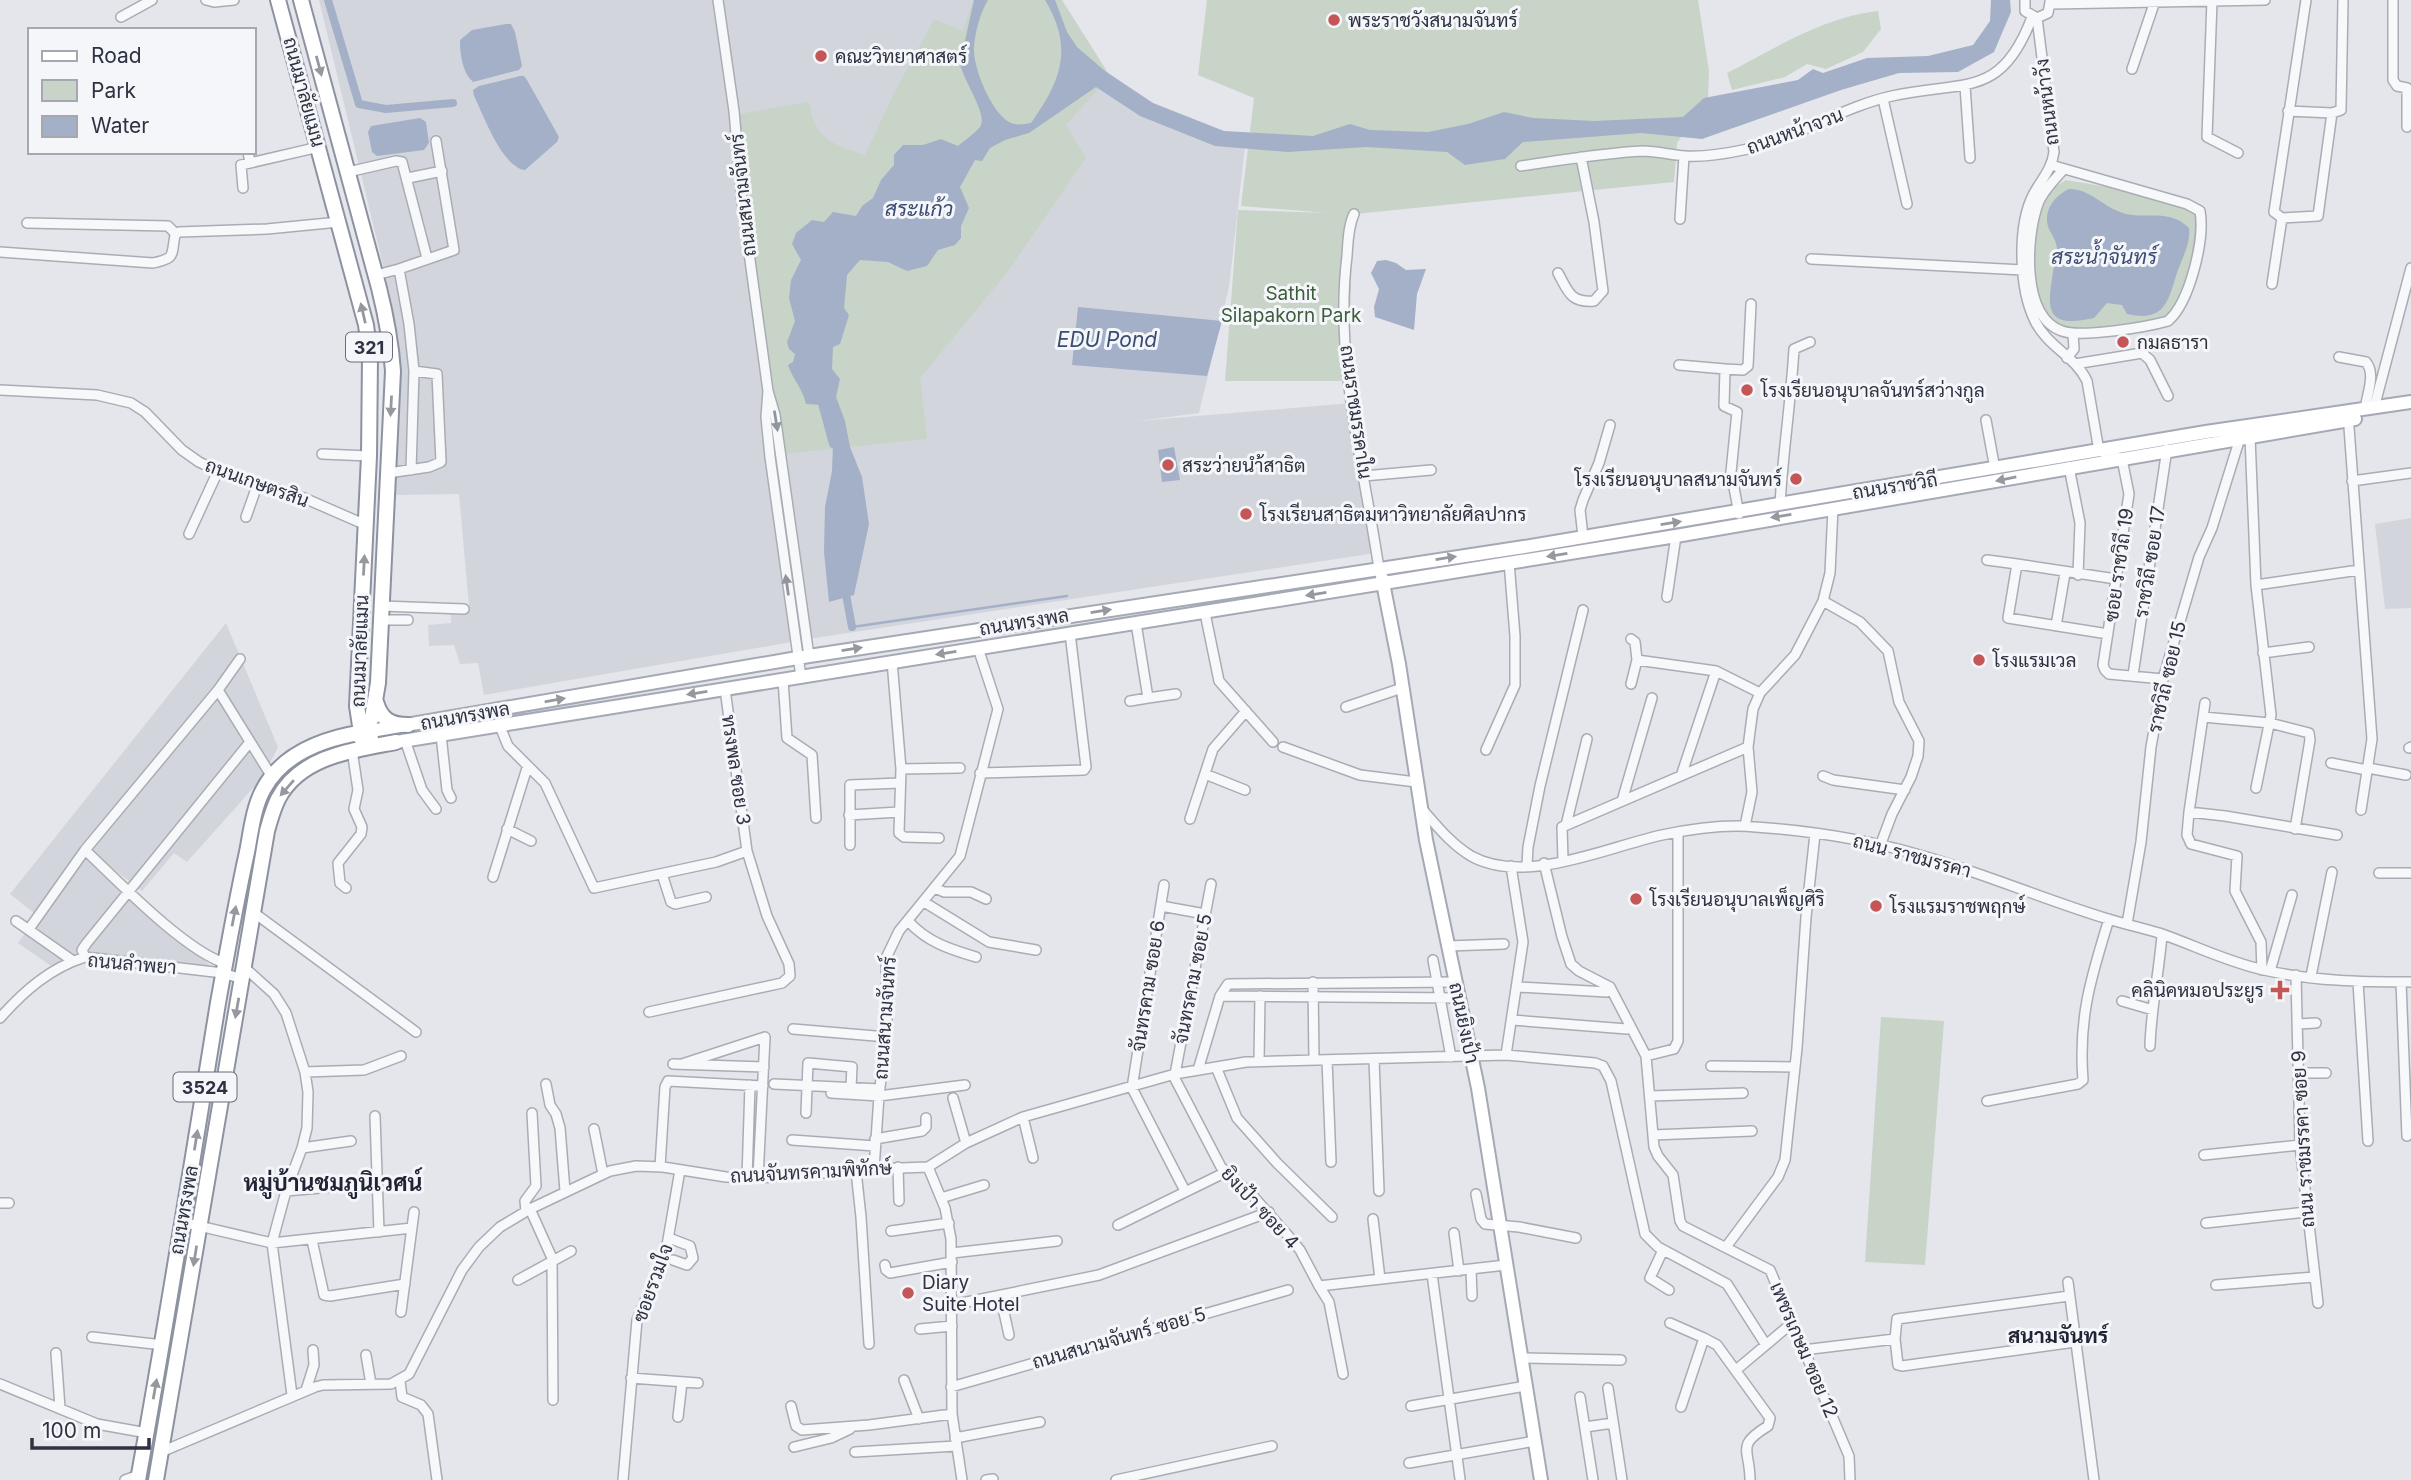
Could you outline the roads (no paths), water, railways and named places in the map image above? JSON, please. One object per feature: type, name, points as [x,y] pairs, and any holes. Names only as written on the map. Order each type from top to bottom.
[{"type":"highway","name":"ถนนมาลัยแมน","points":[[278,0],[366,325],[370,357],[369,456],[357,706],[360,726],[365,732],[376,702],[393,371],[388,326],[376,275],[300,0]]},
{"type":"highway","points":[[348,751],[365,732],[373,739],[383,742],[403,736],[379,711],[376,702]]},
{"type":"highway","points":[[339,736],[350,722],[357,706]]},
{"type":"highway","name":"ถนนทรงพล","points":[[134,1478],[147,1433],[224,968],[257,803],[272,777],[289,760],[309,747],[339,736],[365,732]]},
{"type":"highway","name":"ถนนทรงพล","points":[[156,1480],[267,831],[279,797],[302,772],[348,751],[403,736]]},
{"type":"main road","name":"ถนนราชวิถี","points":[[1383,583],[1676,536],[1780,504],[1908,490],[2122,459],[2167,449],[2245,438],[2348,416],[2369,408],[2411,402]]},
{"type":"main road","name":"ถนนราชวิถี","points":[[1379,569],[1583,536],[1833,508],[1995,469],[2099,451],[2348,416],[2411,410]]},
{"type":"main road","name":"ถนนทรงพล","points":[[403,736],[803,657],[1379,569]]},
{"type":"main road","name":"ถนนยิงเป้า","points":[[1379,569],[1402,688],[1426,840],[1471,1056],[1541,1480]]},
{"type":"main road","name":"ถนนทรงพล","points":[[403,736],[441,735],[1383,583]]},
{"type":"main road","points":[[982,629],[982,647]]},
{"type":"street","points":[[121,17],[152,0]]},
{"type":"street","points":[[206,0],[233,0]]},
{"type":"street","name":"ถนนสนามจันทร์","points":[[718,0],[768,391],[767,430],[803,657],[801,677]]},
{"type":"street","name":"ถนนหน้าวัง","points":[[2025,0],[2025,11],[2034,17],[2054,152],[2051,165],[2030,204],[2023,236],[2026,296],[2035,322],[2043,334],[2075,364],[2087,382],[2099,451]]},
{"type":"street","points":[[2034,17],[2048,13],[2050,2],[2154,4],[2265,0]]},
{"type":"street","points":[[2306,0],[2274,212],[2282,218],[2318,216],[2332,113]]},
{"type":"street","points":[[2288,111],[2340,111],[2343,0]]},
{"type":"street","points":[[2393,0],[2393,80],[2397,86],[2407,88],[2407,127]]},
{"type":"street","points":[[2213,1],[2207,136],[2238,153]]},
{"type":"street","points":[[2132,69],[2154,4]]},
{"type":"street","name":"ถนนหน้าจวน","points":[[1521,166],[1646,151],[1685,156],[1746,150],[1883,99],[1979,83],[1996,74],[2012,57],[2034,17]]},
{"type":"street","points":[[1965,86],[1970,158]]},
{"type":"street","points":[[1883,99],[1907,204]]},
{"type":"street","points":[[376,275],[399,270],[454,250],[436,141]]},
{"type":"street","points":[[243,188],[241,164],[319,147]]},
{"type":"street","points":[[248,154],[250,163]]},
{"type":"street","points":[[1680,219],[1685,156]]},
{"type":"street","points":[[1558,273],[1572,297],[1578,301],[1594,301],[1603,291],[1594,222],[1581,157]]},
{"type":"street","points":[[348,172],[402,162],[427,258]]},
{"type":"street","points":[[2051,165],[2187,204],[2200,211],[2203,225],[2185,297],[2168,321],[2073,333],[2060,331],[2047,323],[2033,298],[2030,248],[2039,201],[2063,170]]},
{"type":"street","points":[[408,178],[442,171]]},
{"type":"street","name":"ถนนราชมรรคาใน","points":[[1354,214],[1344,276],[1345,359],[1379,569]]},
{"type":"street","points":[[2272,284],[2282,218]]},
{"type":"street","points":[[176,233],[267,229],[339,222]]},
{"type":"street","points":[[27,223],[168,226],[176,233]]},
{"type":"street","points":[[0,252],[153,263],[169,260],[173,256],[176,233]]},
{"type":"street","points":[[1811,259],[2023,270]]},
{"type":"street","points":[[2369,408],[2411,268]]},
{"type":"street","points":[[399,270],[414,371],[411,470]]},
{"type":"street","points":[[1679,365],[1743,370],[1748,366],[1751,304]]},
{"type":"street","points":[[2067,358],[2074,349],[2073,333]]},
{"type":"street","points":[[1780,504],[1794,349],[1810,342]]},
{"type":"street","points":[[2075,364],[2142,353],[2150,360],[2168,396]]},
{"type":"street","points":[[2339,357],[2366,362],[2370,367],[2369,408]]},
{"type":"street","points":[[1725,369],[1724,405],[1737,412],[1731,472],[1739,517]]},
{"type":"street","points":[[388,473],[439,464],[441,460],[437,374],[414,371]]},
{"type":"street","name":"ถนนเกษตรสิน","points":[[0,390],[97,395],[131,403],[145,412],[182,450],[199,462],[218,471],[304,498],[366,525]]},
{"type":"street","points":[[2348,416],[2372,739],[2361,810]]},
{"type":"street","points":[[1986,420],[1995,469]]},
{"type":"street","points":[[1583,536],[1580,510],[1610,425]]},
{"type":"street","points":[[2245,438],[2256,585],[2270,705],[2270,723],[2256,788]]},
{"type":"street","name":"ราชวิถี ซอย 15","points":[[2127,924],[2141,842],[2151,747],[2162,679],[2199,557],[2213,528],[2245,438]]},
{"type":"street","name":"ราชวิถี ซอย 17","points":[[2133,675],[2167,449]]},
{"type":"street","points":[[2099,451],[2122,459]]},
{"type":"street","points":[[322,454],[369,456]]},
{"type":"street","name":"ซอย ราชวิถี 19","points":[[2122,459],[2129,494],[2103,665],[2109,674],[2133,675]]},
{"type":"street","points":[[2069,467],[2080,523],[2078,575]]},
{"type":"street","points":[[1364,475],[1431,470]]},
{"type":"street","points":[[188,534],[218,471]]},
{"type":"street","points":[[2352,481],[2411,473]]},
{"type":"street","points":[[246,517],[258,483]]},
{"type":"street","points":[[1745,826],[1752,792],[1748,747],[1753,709],[1760,693],[1795,655],[1823,601],[1830,573],[1833,508]]},
{"type":"street","points":[[1667,597],[1676,536]]},
{"type":"street","points":[[1987,560],[2116,579]]},
{"type":"street","points":[[1486,750],[1515,685],[1515,636],[1509,562]]},
{"type":"street","points":[[2017,564],[2008,618],[2108,634]]},
{"type":"street","points":[[2256,585],[2359,570]]},
{"type":"street","points":[[2056,626],[2065,573]]},
{"type":"street","points":[[1823,601],[1860,622],[1888,651],[1899,702],[1919,741],[1919,756],[1880,846]]},
{"type":"street","points":[[382,613],[464,609]]},
{"type":"street","points":[[1527,865],[1538,797],[1583,610]]},
{"type":"street","points":[[1205,612],[1219,681],[1273,742]]},
{"type":"street","points":[[382,613],[408,620]]},
{"type":"street","points":[[1136,623],[1148,698]]},
{"type":"street","points":[[980,773],[1084,770],[1086,767],[1070,633]]},
{"type":"street","points":[[1631,639],[1635,642],[1637,660],[1631,684]]},
{"type":"street","points":[[2263,653],[2309,646]]},
{"type":"street","name":"ถนนสนามจันทร์","points":[[874,1169],[887,1037],[886,958],[892,943],[960,856],[998,709],[982,647]]},
{"type":"street","points":[[29,929],[85,850],[218,690],[240,659]]},
{"type":"street","points":[[1637,660],[1716,671],[1760,693]]},
{"type":"street","points":[[892,661],[901,769],[900,835],[939,838]]},
{"type":"street","points":[[1681,776],[1716,671]]},
{"type":"street","points":[[2133,675],[2162,679]]},
{"type":"street","points":[[783,680],[787,738],[812,755],[816,818]]},
{"type":"street","points":[[1346,707],[1402,688]]},
{"type":"street","name":"ทรงพล ซอย 3","points":[[649,1012],[782,983],[790,976],[789,964],[767,916],[747,851],[725,689]]},
{"type":"street","points":[[218,690],[272,777]]},
{"type":"street","points":[[1130,701],[1176,694]]},
{"type":"street","points":[[1622,801],[1652,698]]},
{"type":"street","points":[[2205,703],[2187,835],[2191,844],[2237,856],[2235,891],[2262,942],[2266,970]]},
{"type":"street","points":[[1190,818],[1216,745],[1246,711]]},
{"type":"street","points":[[2203,717],[2270,723],[2310,735],[2295,829]]},
{"type":"street","points":[[499,724],[508,747],[545,783],[594,888],[716,862],[747,851]]},
{"type":"street","points":[[441,735],[447,790],[451,798]]},
{"type":"street","points":[[403,736],[422,790],[436,809]]},
{"type":"street","points":[[1566,825],[1587,739]]},
{"type":"street","points":[[85,957],[82,950],[250,742]]},
{"type":"street","points":[[1283,747],[1360,775],[1416,782]]},
{"type":"street","points":[[1563,860],[1560,829],[1566,825],[1748,747]]},
{"type":"street","points":[[346,888],[340,883],[338,863],[361,834],[362,827],[354,809],[358,790],[348,751]]},
{"type":"street","points":[[2331,763],[2406,775]]},
{"type":"street","points":[[493,877],[527,768]]},
{"type":"street","points":[[901,769],[960,768]]},
{"type":"street","points":[[1205,774],[1245,790]]},
{"type":"street","points":[[1823,776],[1833,780],[1905,790]]},
{"type":"street","points":[[850,845],[848,790],[851,784],[900,783]]},
{"type":"street","name":"ถนน ราชมรรคา","points":[[1422,808],[1440,831],[1472,856],[1511,866],[1598,853],[1678,832],[1745,826],[1815,834],[1922,855],[2109,919],[2162,934],[2220,957],[2266,970],[2358,982],[2406,982]]},
{"type":"street","points":[[849,816],[899,812]]},
{"type":"street","points":[[2189,812],[2337,835]]},
{"type":"street","points":[[507,829],[531,841]]},
{"type":"street","points":[[1426,840],[1431,833],[1440,831]]},
{"type":"street","points":[[1646,1056],[1674,1049],[1678,1041],[1678,832]]},
{"type":"street","points":[[1726,1247],[1782,1170],[1795,1067],[1815,834]]},
{"type":"street","points":[[85,850],[168,926],[224,968]]},
{"type":"street","name":"เพชรเกษม ซอย 12","points":[[1544,863],[1571,964],[1610,987],[1630,1030],[1646,1056],[1653,1135],[1658,1156],[1673,1175],[1680,1222],[1714,1243],[1770,1270],[1849,1455],[1850,1480]]},
{"type":"street","points":[[1506,1055],[1518,987],[1523,936],[1511,866]]},
{"type":"street","points":[[2311,976],[2332,872]]},
{"type":"street","points":[[2379,873],[2411,873]]},
{"type":"street","points":[[662,874],[671,902],[675,904],[706,897]]},
{"type":"street","name":"จันทรคาม ซอย 5","points":[[1174,1075],[1211,884]]},
{"type":"street","name":"จันทรคาม ซอย 6","points":[[1132,1088],[1164,885]]},
{"type":"street","points":[[935,888],[944,892],[971,892],[986,900]]},
{"type":"street","points":[[2266,970],[2292,895]]},
{"type":"street","points":[[924,902],[989,942],[1036,950]]},
{"type":"street","points":[[1161,906],[1205,914]]},
{"type":"street","points":[[253,912],[416,1032]]},
{"type":"street","points":[[1987,1101],[2078,1084],[2083,1080],[2081,1034],[2087,992],[2109,919]]},
{"type":"street","points":[[16,920],[73,961]]},
{"type":"street","points":[[908,921],[921,935],[939,945],[976,957]]},
{"type":"street","points":[[2150,1046],[2162,934]]},
{"type":"street","points":[[1448,946],[1504,944]]},
{"type":"street","name":"ถนนลำพยา","points":[[0,1018],[19,996],[43,977],[85,957],[224,968],[243,973]]},
{"type":"street","points":[[1433,960],[1451,1057]]},
{"type":"street","points":[[243,973],[274,995],[286,1013],[305,1072],[308,1106],[302,1148],[286,1191],[272,1242],[292,1395]]},
{"type":"street","name":"ถนน ราชมรรคา ซอย 9","points":[[2296,975],[2300,1145],[2318,1303]]},
{"type":"street","points":[[1313,982],[1314,1060]]},
{"type":"street","points":[[1198,1070],[1220,996],[1228,984],[1455,982]]},
{"type":"street","points":[[2358,982],[2368,1141]]},
{"type":"street","points":[[2406,982],[2407,1136]]},
{"type":"street","points":[[1518,987],[1607,992]]},
{"type":"street","points":[[1220,996],[1459,998]]},
{"type":"street","points":[[1259,1061],[1260,996]]},
{"type":"street","points":[[2122,1001],[2153,1010]]},
{"type":"street","points":[[1512,1020],[1630,1030]]},
{"type":"street","points":[[2298,1024],[2316,1023]]},
{"type":"street","points":[[793,1029],[887,1037]]},
{"type":"street","points":[[758,1178],[764,1068],[765,1037],[678,1064],[764,1068]]},
{"type":"street","points":[[962,1480],[952,1414],[952,1257],[949,1223],[928,1167],[966,1143],[1023,1117],[1198,1070],[1259,1061],[1506,1055],[1603,1066],[1608,1071],[1645,1234],[1663,1250],[1727,1284],[1766,1345]]},
{"type":"street","points":[[305,1072],[364,1070],[401,1056]]},
{"type":"street","points":[[1374,1059],[1379,1191]]},
{"type":"street","points":[[1327,1060],[1331,1162]]},
{"type":"street","points":[[806,1113],[808,1063],[852,1067],[850,1087]]},
{"type":"street","points":[[1711,1066],[1795,1067]]},
{"type":"street","points":[[1216,1067],[1237,1118],[1277,1163],[1332,1217]]},
{"type":"street","points":[[2298,1073],[2326,1073]]},
{"type":"street","name":"ยิงเป้า ซอย 4","points":[[1174,1075],[1215,1157],[1226,1172],[1269,1212],[1300,1250],[1330,1307],[1343,1374]]},
{"type":"street","points":[[660,1167],[665,1087],[668,1081],[763,1086]]},
{"type":"street","points":[[546,1084],[550,1105],[560,1128],[565,1191]]},
{"type":"street","points":[[774,1084],[850,1087],[880,1092]]},
{"type":"street","points":[[747,1178],[750,1085]]},
{"type":"street","points":[[831,1093],[965,1085]]},
{"type":"street","points":[[1132,1088],[1185,1191]]},
{"type":"street","points":[[1650,1096],[1743,1093]]},
{"type":"street","points":[[953,1098],[966,1143]]},
{"type":"street","points":[[532,1112],[536,1186],[525,1201],[549,1247],[552,1261],[553,1400]]},
{"type":"street","points":[[375,1115],[379,1232]]},
{"type":"street","points":[[1023,1117],[1033,1158]]},
{"type":"street","points":[[792,1140],[875,1142],[922,1131],[926,1127],[926,1118]]},
{"type":"street","points":[[594,1129],[603,1174]]},
{"type":"street","points":[[1653,1135],[1752,1131]]},
{"type":"street","points":[[302,1148],[351,1141]]},
{"type":"street","points":[[2204,1154],[2300,1145]]},
{"type":"street","name":"ถนนจันทรคามพิทักษ์","points":[[400,1381],[409,1374],[462,1270],[488,1237],[528,1210],[603,1174],[636,1166],[758,1178],[928,1167]]},
{"type":"street","points":[[898,1167],[899,1201]]},
{"type":"street","name":"ซอยรวมใจ","points":[[623,1480],[637,1320],[666,1251],[680,1170]]},
{"type":"street","points":[[856,1171],[869,1344]]},
{"type":"street","points":[[1118,1225],[1226,1172]]},
{"type":"street","points":[[286,1191],[377,1183]]},
{"type":"street","points":[[941,1198],[984,1185]]},
{"type":"street","points":[[1476,1194],[1483,1223],[1576,1238]]},
{"type":"street","points":[[401,1312],[414,1212]]},
{"type":"street","points":[[952,1305],[1069,1282],[1124,1268],[1269,1212]]},
{"type":"street","points":[[2206,1223],[2306,1212]]},
{"type":"street","points":[[1373,1219],[1380,1279]]},
{"type":"street","points":[[182,1222],[272,1242],[412,1228]]},
{"type":"street","points":[[891,1231],[949,1223]]},
{"type":"street","points":[[1454,1233],[1459,1271]]},
{"type":"street","points":[[669,1238],[690,1246],[692,1251],[691,1263],[687,1265],[673,1259]]},
{"type":"street","points":[[312,1240],[324,1295],[405,1284]]},
{"type":"street","points":[[885,1265],[890,1273],[952,1257],[1057,1241]]},
{"type":"street","points":[[1663,1250],[1650,1278],[1669,1290]]},
{"type":"street","points":[[518,1280],[571,1251]]},
{"type":"street","points":[[1319,1286],[1506,1265]]},
{"type":"street","points":[[1471,1269],[1472,1296]]},
{"type":"street","points":[[1432,1274],[1460,1479]]},
{"type":"street","points":[[2216,1285],[2314,1277]]},
{"type":"street","points":[[2068,1282],[2094,1480]]},
{"type":"street","name":"ถนนสนามจันทร์ ซอย 5","points":[[951,1387],[1288,1290]]},
{"type":"street","points":[[2069,1296],[1897,1319],[1895,1339],[1898,1365],[2075,1342]]},
{"type":"street","points":[[992,1297],[994,1302],[1003,1308],[1009,1335]]},
{"type":"street","points":[[1670,1324],[1717,1345],[1770,1418],[1768,1426],[1747,1442],[1750,1480]]},
{"type":"street","points":[[1736,1370],[1792,1324]]},
{"type":"street","points":[[920,1329],[952,1326]]},
{"type":"street","points":[[92,1337],[163,1345]]},
{"type":"street","points":[[1681,1407],[1704,1338]]},
{"type":"street","points":[[1803,1350],[1895,1339]]},
{"type":"street","points":[[306,1390],[312,1376],[313,1350]]},
{"type":"street","points":[[56,1353],[60,1408]]},
{"type":"street","points":[[366,1355],[371,1384]]},
{"type":"street","points":[[1521,1358],[1621,1360]]},
{"type":"street","points":[[631,1378],[698,1383]]},
{"type":"street","points":[[904,1380],[919,1419]]},
{"type":"street","points":[[161,1452],[306,1390],[323,1385],[391,1384],[400,1381],[402,1397],[421,1405],[428,1413],[437,1480]]},
{"type":"street","points":[[678,1417],[681,1382]]},
{"type":"street","points":[[0,1384],[97,1424],[147,1433]]},
{"type":"street","points":[[1411,1406],[1526,1386]]},
{"type":"street","points":[[1608,1388],[1622,1480]]},
{"type":"street","points":[[1580,1397],[1593,1480]]},
{"type":"street","points":[[791,1406],[798,1429],[854,1426],[952,1414]]},
{"type":"street","points":[[855,1452],[955,1442],[1040,1422]]},
{"type":"street","points":[[1585,1427],[1613,1423]]},
{"type":"street","points":[[794,1447],[831,1438],[854,1426]]},
{"type":"street","points":[[1409,1463],[1535,1441]]},
{"type":"street","points":[[1116,1480],[1272,1446]]},
{"type":"water","name":"สระแก้ว","points":[[974,0],[988,0],[975,36],[974,56],[984,88],[996,109],[1009,122],[1031,123],[1056,78],[1060,64],[1059,34],[1045,0],[1055,0],[1067,32],[1077,47],[1105,71],[1153,103],[1224,131],[1313,136],[1350,124],[1370,130],[1428,132],[1468,124],[1504,112],[1533,118],[1594,121],[1683,117],[1704,98],[1798,80],[1813,69],[1823,73],[1867,58],[1928,56],[1973,45],[1990,21],[1991,0],[2010,0],[2011,12],[1994,52],[1958,72],[1899,73],[1841,90],[1702,139],[1641,133],[1523,142],[1505,159],[1465,165],[1447,152],[1366,147],[1288,152],[1215,146],[1140,116],[1096,87],[1029,133],[1005,140],[990,148],[982,161],[975,160],[960,187],[969,208],[961,226],[961,238],[955,245],[938,250],[927,266],[907,271],[888,262],[860,260],[847,275],[844,308],[849,315],[840,344],[833,347],[832,369],[840,379],[836,397],[845,421],[850,447],[862,477],[869,524],[854,595],[829,602],[824,552],[825,507],[832,471],[833,443],[822,405],[806,404],[788,365],[793,362],[795,354],[789,349],[787,342],[795,321],[789,298],[791,280],[801,260],[792,244],[796,233],[812,220],[824,222],[833,212],[856,216],[862,206],[873,198],[881,180],[894,165],[894,155],[903,145],[923,145],[941,139],[958,146],[980,127],[981,114],[960,63]]},
{"type":"water","points":[[511,24],[515,32],[522,66],[519,70],[473,82],[464,68],[460,40],[472,30]]},
{"type":"water","points":[[520,76],[527,80],[559,137],[557,142],[525,170],[517,167],[501,151],[473,90],[479,86]]},
{"type":"water","points":[[420,118],[426,122],[429,143],[424,150],[377,156],[372,152],[368,132],[371,126]]},
{"type":"water","name":"สระน้ำจันทร์","points":[[2069,189],[2089,194],[2120,212],[2173,218],[2189,228],[2188,244],[2168,299],[2158,312],[2140,316],[2127,314],[2122,305],[2107,303],[2094,318],[2077,321],[2056,317],[2050,303],[2050,292],[2057,251],[2047,217],[2054,200]]},
{"type":"water","points":[[1386,260],[1406,270],[1426,269],[1417,294],[1414,330],[1375,317],[1374,307],[1379,289],[1371,273],[1377,261]]},
{"type":"water","name":"EDU Pond","points":[[1078,307],[1222,321],[1207,376],[1072,365]]},
{"type":"water","name":"สระว่ายนำ้สาธิต","points":[[1174,447],[1180,480],[1162,482],[1158,450]]},
{"type":"waterway","points":[[328,0],[359,104],[386,109],[453,103]]},
{"type":"waterway","points":[[820,396],[833,444]]},
{"type":"waterway","points":[[845,589],[852,627]]},
{"type":"waterway","points":[[852,627],[1067,596]]},
{"type":"place","name":"พระราชวังสนามจันทร์","points":[[1334,20]]},
{"type":"place","name":"คณะวิทยาศาสตร์","points":[[821,56]]},
{"type":"place","name":"กมลธารา","points":[[2123,342]]},
{"type":"place","name":"โรงเรียนอนุบาลจันทร์สว่างกูล","points":[[1747,390]]},
{"type":"place","name":"สระว่ายนำ้สาธิต","points":[[1168,465]]},
{"type":"place","name":"โรงเรียนอนุบาลสนามจันทร์","points":[[1796,479]]},
{"type":"place","name":"โรงเรียนสาธิตมหาวิทยาลัยศิลปากร","points":[[1246,514]]},
{"type":"place","name":"โรงแรมเวล","points":[[1979,660]]},
{"type":"place","name":"โรงเรียนอนุบาลเพ็ญศิริ","points":[[1636,899]]},
{"type":"place","name":"โรงแรมราชพฤกษ์","points":[[1876,906]]},
{"type":"place","name":"คลินิคหมอประยูร","points":[[2280,990]]},
{"type":"place","name":"Diary Suite Hotel","points":[[908,1293]]},
{"type":"district","name":"หมู่บ้านชมภูนิเวศน์","points":[[333,1183]]},
{"type":"district","name":"สนามจันทร์","points":[[2058,1335]]},
{"type":"park label","name":"Sathit Silapakorn Park","points":[[1291,304]]}]
